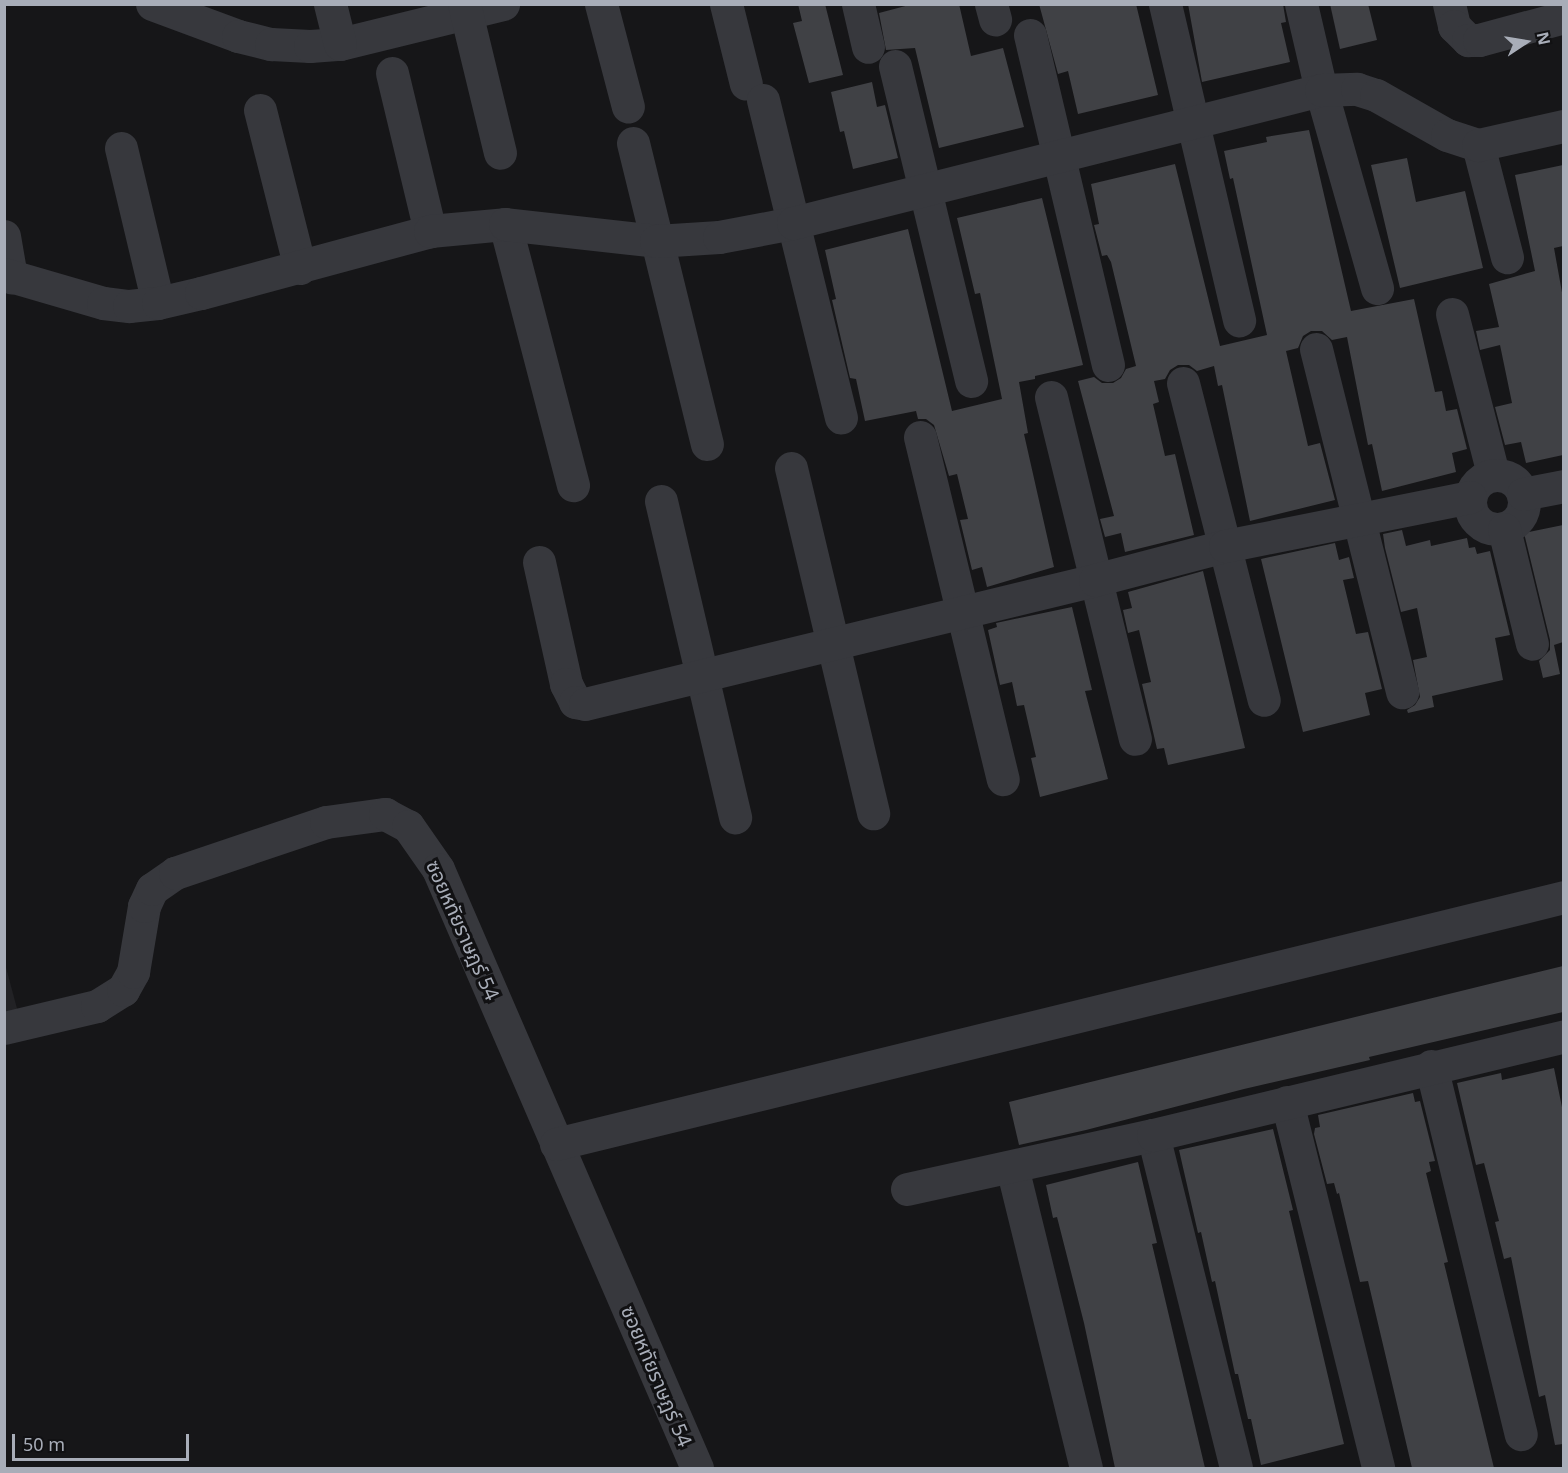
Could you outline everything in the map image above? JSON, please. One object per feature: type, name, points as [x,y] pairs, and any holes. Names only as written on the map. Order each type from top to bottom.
[{"type":"street","points":[[152,4],[212,16],[271,44],[340,44],[465,9],[503,4]]},
{"type":"street","points":[[330,4],[340,44]]},
{"type":"street","points":[[602,4],[628,107]]},
{"type":"street","points":[[726,4],[755,92],[793,223],[841,418]]},
{"type":"street","points":[[858,4],[868,48]]},
{"type":"street","points":[[1165,4],[1239,320]]},
{"type":"street","points":[[1301,4],[1321,90],[1377,288]]},
{"type":"street","points":[[1449,4],[1454,26],[1468,40],[1479,40],[1563,17]]},
{"type":"street","points":[[465,9],[500,153]]},
{"type":"street","points":[[1030,35],[1108,365]]},
{"type":"street","points":[[895,66],[971,381]]},
{"type":"street","points":[[392,73],[430,231]]},
{"type":"street","points":[[4,236],[8,275],[103,303],[129,306],[158,303],[300,268],[430,231],[505,224],[656,241],[700,239],[793,223],[1057,157],[1191,120],[1321,90],[1357,89],[1376,95],[1447,135],[1478,145],[1563,126]]},
{"type":"street","points":[[260,110],[300,268]]},
{"type":"street","points":[[633,143],[706,444]]},
{"type":"street","points":[[1478,145],[1507,257]]},
{"type":"street","points":[[121,148],[158,303]]},
{"type":"street","points":[[505,224],[573,485]]},
{"type":"street","points":[[1452,314],[1493,474]]},
{"type":"street","points":[[1316,349],[1402,692]]},
{"type":"street","points":[[1183,384],[1264,700]]},
{"type":"street","points":[[1051,397],[1135,739]]},
{"type":"street","points":[[920,437],[1003,779]]},
{"type":"street","points":[[791,468],[873,813]]},
{"type":"street","points":[[1493,474],[1512,479],[1523,494],[1523,512],[1512,525],[1504,529],[1496,530],[1482,525],[1472,513],[1470,497],[1480,479],[1493,474]]},
{"type":"street","points":[[1523,494],[1563,486]]},
{"type":"street","points":[[539,562],[566,684],[575,702],[585,704],[704,677],[1225,546],[1470,497]]},
{"type":"street","points":[[661,501],[735,817]]},
{"type":"street","points":[[1504,529],[1532,644]]},
{"type":"street","name":"ซอยหทัยราษฎร์ 54","points":[[4,1028],[97,1006],[123,990],[133,972],[144,906],[152,889],[175,873],[326,822],[385,814],[408,826],[438,869],[697,1468]]},
{"type":"street","points":[[556,1144],[1563,897]]},
{"type":"street","points":[[907,1189],[1153,1135],[1431,1066],[1563,1036]]},
{"type":"street","points":[[1431,1066],[1521,1434]]},
{"type":"street","points":[[1287,1102],[1378,1468]]},
{"type":"street","points":[[1153,1135],[1236,1468]]},
{"type":"street","points":[[1012,1167],[1086,1468]]},
{"type":"shaded area","points":[[4,960],[19,1016],[4,1019]]},
{"type":"building","points":[[798,4],[825,4],[843,75],[809,83],[793,23],[802,21]]},
{"type":"building","points":[[913,4],[959,4],[971,56],[1003,48],[1024,127],[939,148],[915,48],[886,50],[879,13]]},
{"type":"building","points":[[1039,4],[1136,4],[1158,95],[1078,114],[1068,71],[1058,74]]},
{"type":"building","points":[[1188,4],[1283,4],[1286,22],[1281,23],[1290,62],[1202,82]]},
{"type":"building","points":[[1330,4],[1368,4],[1377,40],[1340,49]]},
{"type":"building","points":[[872,82],[877,107],[885,105],[898,158],[853,169],[844,131],[840,132],[831,92]]},
{"type":"building","points":[[1309,130],[1351,311],[1414,299],[1435,392],[1442,391],[1446,411],[1457,409],[1467,449],[1452,453],[1456,472],[1382,491],[1372,444],[1368,445],[1347,337],[1332,340],[1322,331],[1311,331],[1303,336],[1298,348],[1286,351],[1308,446],[1320,443],[1335,500],[1250,521],[1222,385],[1218,386],[1214,366],[1197,371],[1189,365],[1178,365],[1170,370],[1165,379],[1154,381],[1159,402],[1153,404],[1165,456],[1175,454],[1194,535],[1125,552],[1121,533],[1105,537],[1100,519],[1114,516],[1078,381],[1094,377],[1102,383],[1113,383],[1121,378],[1126,369],[1136,366],[1111,262],[1107,255],[1102,256],[1094,225],[1099,224],[1091,184],[1175,164],[1220,346],[1267,335],[1233,178],[1230,179],[1224,151],[1267,142],[1266,137]]},
{"type":"building","points":[[1407,158],[1416,202],[1465,191],[1483,268],[1400,288],[1371,165]]},
{"type":"building","points":[[1563,165],[1563,246],[1554,248],[1563,298],[1563,455],[1526,463],[1521,442],[1505,445],[1495,407],[1512,403],[1500,345],[1480,350],[1476,331],[1499,327],[1489,284],[1535,271],[1515,175]]},
{"type":"building","points":[[1042,198],[1083,365],[1019,382],[1028,433],[1024,434],[1054,567],[987,587],[982,567],[972,570],[960,520],[968,519],[957,474],[949,476],[934,425],[926,419],[918,419],[916,411],[865,421],[856,379],[850,378],[832,300],[836,299],[825,250],[908,229],[952,411],[1002,399],[980,293],[975,294],[957,218]]},
{"type":"building","points":[[1563,525],[1563,642],[1554,645],[1560,674],[1543,678],[1539,661],[1550,650],[1550,640],[1524,533]]},
{"type":"building","points":[[1402,530],[1406,546],[1430,540],[1431,546],[1467,538],[1469,548],[1475,547],[1477,554],[1490,551],[1510,635],[1495,638],[1503,680],[1432,696],[1434,707],[1408,713],[1407,710],[1415,705],[1420,697],[1413,660],[1427,657],[1417,608],[1401,612],[1385,548],[1383,534]]},
{"type":"building","points":[[1335,543],[1339,560],[1349,557],[1354,578],[1343,580],[1356,634],[1368,632],[1382,689],[1365,693],[1370,715],[1303,732],[1261,559]]},
{"type":"building","points":[[1203,571],[1245,748],[1168,765],[1164,748],[1157,749],[1142,684],[1151,682],[1139,630],[1128,633],[1123,610],[1132,608],[1128,592]]},
{"type":"building","points":[[1072,607],[1092,690],[1085,691],[1108,779],[1040,797],[1031,758],[1036,757],[1024,705],[1017,706],[1012,682],[1000,685],[988,630],[997,627],[996,623]]},
{"type":"building","points":[[1563,966],[1563,1012],[1369,1057],[1370,1060],[1019,1145],[1009,1102]]},
{"type":"building","points":[[1554,1068],[1563,1112],[1563,1444],[1555,1445],[1545,1395],[1539,1397],[1511,1257],[1504,1259],[1495,1222],[1499,1221],[1484,1163],[1476,1165],[1457,1083],[1501,1073],[1502,1080]]},
{"type":"building","points":[[1413,1093],[1415,1102],[1420,1101],[1435,1161],[1429,1162],[1431,1171],[1426,1173],[1448,1262],[1444,1263],[1494,1468],[1412,1468],[1368,1281],[1360,1282],[1339,1193],[1337,1194],[1334,1183],[1327,1184],[1314,1134],[1315,1128],[1320,1127],[1318,1115]]},
{"type":"building","points":[[1273,1129],[1293,1210],[1289,1211],[1344,1444],[1261,1465],[1251,1419],[1248,1419],[1238,1374],[1235,1374],[1215,1281],[1212,1282],[1201,1232],[1198,1233],[1179,1150]]},
{"type":"building","points":[[1138,1162],[1157,1243],[1152,1244],[1205,1468],[1115,1468],[1084,1323],[1057,1217],[1053,1218],[1046,1185]]}]
